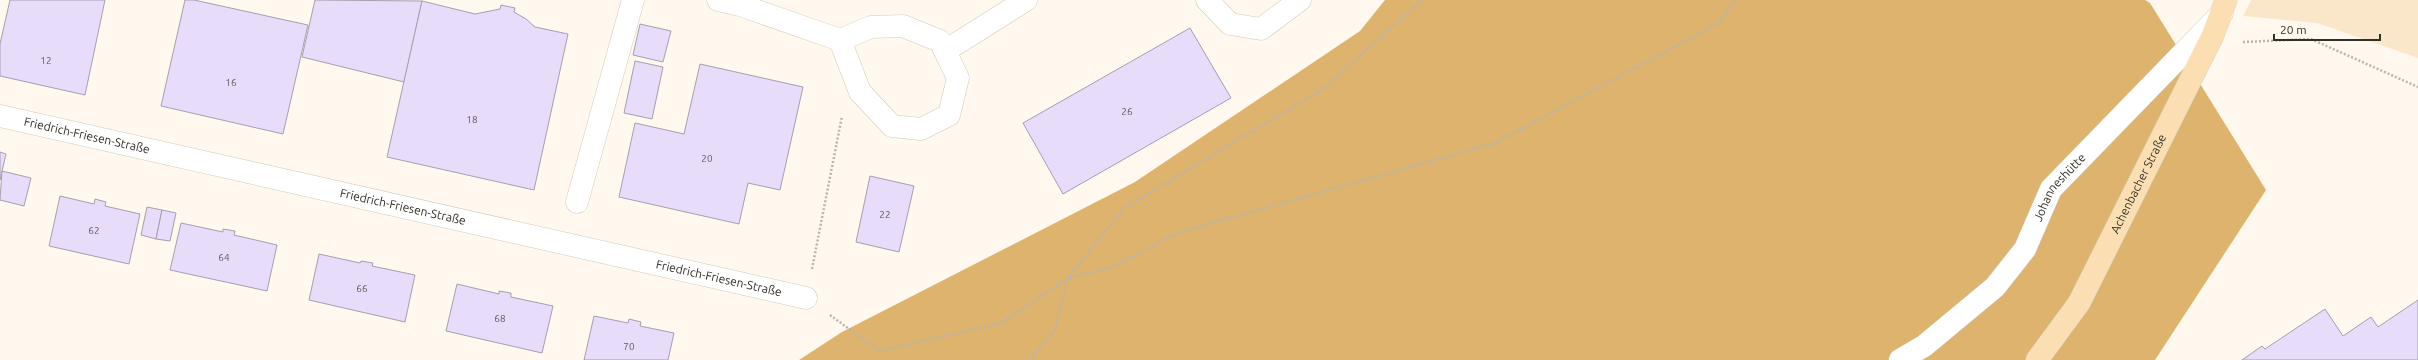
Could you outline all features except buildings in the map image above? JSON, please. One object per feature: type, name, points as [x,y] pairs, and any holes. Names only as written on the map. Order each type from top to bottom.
[{"type":"main road","name":"Achenbacher Straße","points":[[2037,360],[2079,303],[2213,35],[2225,6]]},
{"type":"street","points":[[577,202],[633,0]]},
{"type":"street","points":[[718,0],[740,5],[840,40],[871,27],[903,26],[940,41],[958,78],[949,115],[921,129],[892,126],[860,92],[840,40]]},
{"type":"street","points":[[945,51],[1003,8],[1026,0]]},
{"type":"street","points":[[1207,0],[1230,24],[1261,28],[1300,0]]},
{"type":"street","name":"Johanneshütte","points":[[1900,360],[1924,346],[1995,287],[2025,249],[2051,189],[2225,6]]},
{"type":"street","name":"Friedrich-Friesen-Straße","points":[[0,116],[806,298]]},
{"type":"path","points":[[851,71],[806,298],[879,351],[1001,323],[1068,278],[1124,208],[1323,89],[1422,0]]},
{"type":"path","points":[[1068,278],[1111,268],[1177,233],[1495,143],[1719,23],[1735,0]]},
{"type":"path","points":[[2213,35],[2246,42],[2311,39],[2418,87]]},
{"type":"path","points":[[1030,360],[1055,330],[1068,278]]},
{"type":"shaded area","points":[[1385,0],[2145,0],[2150,3],[2266,190],[2155,360],[799,360],[842,332],[1135,182],[1360,31]]},
{"type":"shaded area","points":[[2251,0],[2418,0],[2418,58],[2317,23],[2243,16]]}]
